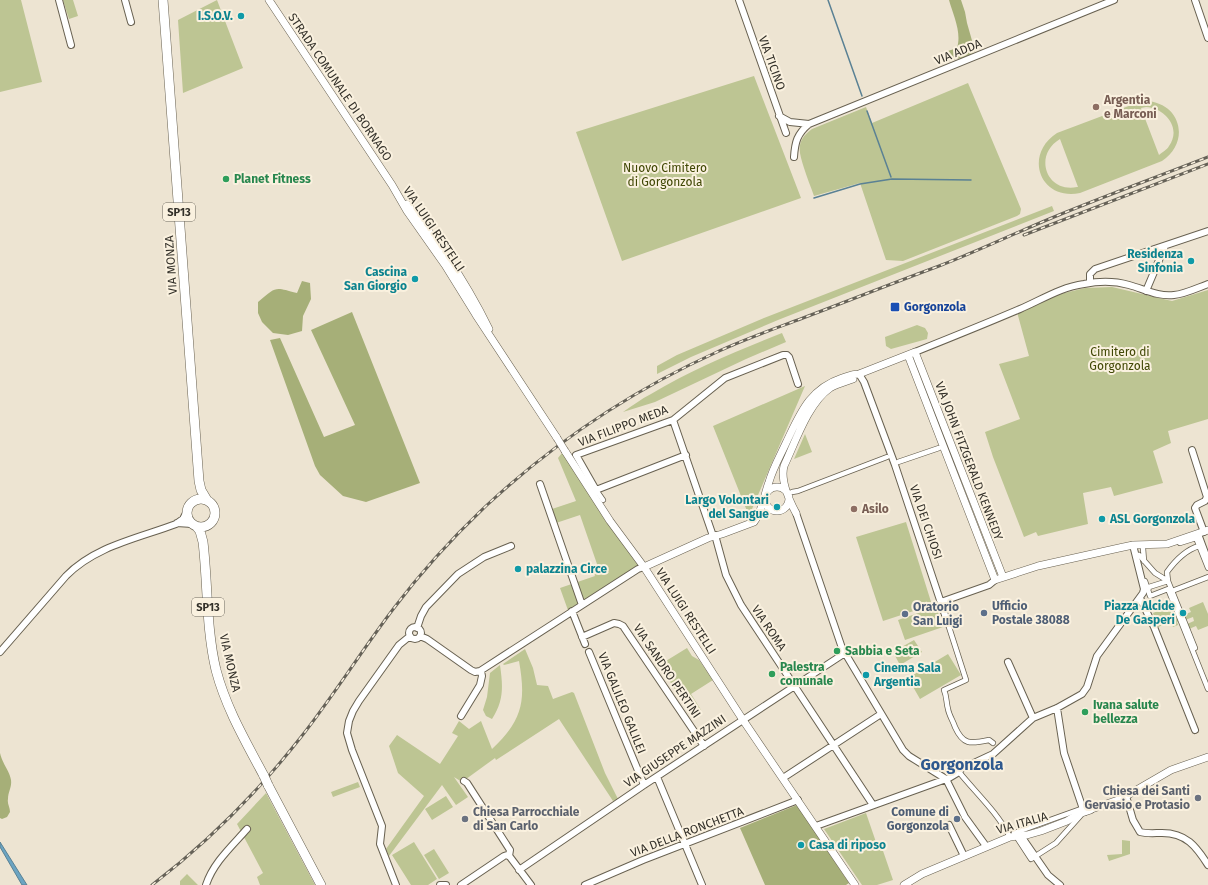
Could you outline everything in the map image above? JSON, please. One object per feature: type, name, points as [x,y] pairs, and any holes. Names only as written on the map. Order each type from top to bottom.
[{"type":"main road","name":"VIA MONZA","points":[[163,0],[199,481],[202,493],[206,500],[212,504],[215,511],[213,519],[208,524],[203,546]]},
{"type":"main road","name":"VIA MONZA","points":[[199,481],[197,493],[194,500],[189,505],[186,513],[201,535],[211,639],[216,670],[230,709],[321,885]]},
{"type":"main road","points":[[194,500],[200,498],[206,500]]},
{"type":"main road","points":[[194,525],[202,527],[208,524]]},
{"type":"street","points":[[59,0],[71,45]]},
{"type":"street","points":[[125,0],[131,22]]},
{"type":"street","name":"STRADA COMUNALE DI BORNAGO","points":[[269,0],[392,185]]},
{"type":"street","name":"VIA TICINO","points":[[738,0],[786,133]]},
{"type":"street","name":"VIA ADDA","points":[[794,157],[796,142],[801,132],[809,124],[1114,0]]},
{"type":"street","points":[[1195,0],[1208,38]]},
{"type":"street","name":"VIA ADDA","points":[[780,116],[790,122],[809,124]]},
{"type":"street","points":[[796,123],[791,126],[786,133],[793,134],[801,132]]},
{"type":"street","name":"VIA LUIGI RESTELLI","points":[[392,185],[407,211],[445,265],[476,316],[603,509],[644,567],[743,720],[855,885]]},
{"type":"street","points":[[1090,283],[1090,274],[1095,269],[1208,231]]},
{"type":"street","points":[[1146,291],[1165,246]]},
{"type":"street","points":[[790,494],[786,506],[782,510],[772,511],[765,502],[772,472],[802,410],[808,400],[828,384],[854,374],[859,374],[937,344],[1063,289],[1077,285],[1090,283],[1117,283],[1159,294],[1174,296],[1208,284]]},
{"type":"street","name":"VIA JOHN FITZGERALD KENNEDY","points":[[912,353],[999,578]]},
{"type":"street","name":"VIA FILIPPO MEDA","points":[[596,490],[576,456],[673,420],[725,378],[783,355],[790,357],[798,384]]},
{"type":"street","points":[[859,374],[855,378],[827,390],[811,409],[784,466],[783,473],[785,483],[845,653],[906,754],[946,779],[965,816],[986,846]]},
{"type":"street","name":"VIA DEI CHIOSI","points":[[859,374],[864,382],[891,455],[966,680],[944,690],[947,697],[948,711],[959,735],[963,740],[971,742],[988,740],[995,747]]},
{"type":"street","name":"VIA ROMA","points":[[673,420],[714,536],[723,568],[738,600],[794,687],[874,805]]},
{"type":"street","points":[[898,462],[939,448]]},
{"type":"street","points":[[1192,450],[1207,498],[1195,508],[1203,532],[1208,561]]},
{"type":"street","points":[[603,500],[596,490],[686,456]]},
{"type":"street","points":[[790,494],[887,457]]},
{"type":"street","points":[[540,484],[582,605]]},
{"type":"street","points":[[420,636],[427,639],[471,670],[475,672],[481,671],[638,569],[714,536],[752,523],[756,520],[768,491],[776,488],[784,490],[790,494]]},
{"type":"street","points":[[176,524],[183,519],[186,513]]},
{"type":"street","points":[[0,652],[66,576],[77,566],[99,552],[176,524],[182,523],[194,525]]},
{"type":"street","points":[[941,602],[989,585],[999,578],[1038,566],[1133,545],[1167,544],[1203,532]]},
{"type":"street","points":[[1208,568],[1196,538],[1165,547],[1140,548],[1138,552],[1150,596],[1168,589],[1208,689]]},
{"type":"street","points":[[816,826],[946,779],[959,772],[961,769],[990,756],[995,747],[1033,718],[1080,696],[1087,687],[1097,656],[1144,592],[1133,545]]},
{"type":"street","points":[[417,628],[426,607],[458,574],[484,557],[511,546]]},
{"type":"street","points":[[1199,546],[1193,547],[1177,558],[1167,572],[1168,581],[1208,682]]},
{"type":"street","points":[[1143,548],[1144,561]]},
{"type":"street","points":[[1138,555],[1155,573],[1168,581]]},
{"type":"street","points":[[1172,591],[1208,577]]},
{"type":"street","points":[[1148,591],[1149,587],[1168,581]]},
{"type":"street","points":[[1141,597],[1195,730]]},
{"type":"street","points":[[572,611],[585,644]]},
{"type":"street","name":"VIA SANDRO PERTINI","points":[[582,637],[615,623],[623,626],[704,746]]},
{"type":"street","points":[[396,885],[380,842],[382,826],[352,750],[347,733],[349,721],[359,701],[400,645],[410,636],[411,630],[413,628],[417,628]]},
{"type":"street","points":[[417,628],[421,631],[420,636]]},
{"type":"street","points":[[410,636],[414,639],[420,636]]},
{"type":"street","name":"VIA GALILEO GALILEI","points":[[589,652],[644,785]]},
{"type":"street","name":"VIA GIUSEPPE MAZZINI","points":[[519,870],[644,785],[845,653]]},
{"type":"street","points":[[1008,662],[1033,718]]},
{"type":"street","points":[[461,716],[480,685],[482,678],[481,671]]},
{"type":"street","points":[[1036,856],[1056,843],[1082,814],[1091,811],[1086,810],[1064,753],[1057,708]]},
{"type":"street","points":[[783,778],[881,714]]},
{"type":"street","name":"VIA ITALIA","points":[[904,885],[922,874],[986,846],[1016,836],[1041,831],[1066,821],[1086,810],[1126,796],[1171,770],[1208,757]]},
{"type":"street","points":[[959,772],[1005,828],[1016,836],[1036,856],[1049,876],[1060,885]]},
{"type":"street","points":[[657,777],[702,885]]},
{"type":"street","points":[[464,781],[467,783],[510,850],[509,856],[526,882],[531,885]]},
{"type":"street","points":[[1126,796],[1133,820],[1139,832],[1169,833],[1185,838],[1197,848],[1208,865]]},
{"type":"street","name":"VIA DELLA RONCHETTA","points":[[586,885],[685,843],[798,800]]},
{"type":"street","points":[[950,825],[964,856]]},
{"type":"street","points":[[206,885],[216,865],[247,829]]},
{"type":"street","points":[[461,885],[504,856],[509,856]]},
{"type":"street","points":[[440,885],[446,885]]},
{"type":"green space","points":[[0,0],[21,0],[42,82],[0,92]]},
{"type":"green space","points":[[63,0],[73,0],[78,16],[69,19]]},
{"type":"green space","points":[[217,0],[243,68],[183,93],[178,20]]},
{"type":"green space","points":[[949,0],[961,0],[965,12],[975,51],[968,57],[951,60],[945,59],[944,55],[948,51],[957,48],[958,42],[958,30]]},
{"type":"green space","name":"Nuovo Cimitero di Gorgonzola","points":[[754,76],[801,198],[622,261],[576,132]]},
{"type":"green space","points":[[968,83],[1021,209],[1020,214],[903,261],[886,260],[860,183],[814,196],[801,157],[801,142],[807,133],[812,129],[866,107],[872,123]]},
{"type":"green space","points":[[1145,101],[1157,103],[1167,108],[1174,115],[1178,124],[1179,134],[1177,144],[1171,153],[1162,161],[1080,193],[1066,194],[1055,190],[1046,183],[1041,174],[1039,164],[1041,153],[1047,142],[1057,133]],"holes":[[[1141,108],[1153,108],[1165,115],[1170,120],[1174,132],[1173,139],[1168,147],[1159,155]],[[1060,139],[1078,187],[1066,187],[1057,184],[1051,179],[1047,171],[1045,163],[1047,154],[1052,146]]]},
{"type":"green space","points":[[1052,206],[1054,211],[778,320],[691,357],[657,374],[657,366],[677,355],[764,318]]},
{"type":"green space","points":[[302,281],[310,283],[311,299],[303,316],[302,331],[288,335],[273,333],[262,322],[258,313],[258,302],[276,289],[297,293]]},
{"type":"green space","name":"Cimitero di Gorgonzola","points":[[1112,287],[1172,301],[1208,290],[1208,419],[1168,431],[1171,443],[1153,451],[1163,483],[1114,496],[1111,487],[1083,493],[1088,524],[1038,536],[1036,532],[1024,537],[993,457],[985,432],[1020,419],[999,364],[1029,356],[1017,312],[1056,295],[1085,288]]},
{"type":"green space","points":[[352,312],[420,483],[366,502],[343,496],[320,475],[315,466],[270,340],[280,338],[324,437],[355,425],[311,330]]},
{"type":"green space","points":[[917,325],[925,328],[928,333],[927,339],[891,349],[886,346],[885,337]]},
{"type":"green space","points":[[782,333],[786,342],[746,359],[655,402],[623,412],[682,376]]},
{"type":"green space","points":[[805,386],[749,516],[713,426]]},
{"type":"green space","points":[[805,434],[812,452],[794,459]]},
{"type":"green space","points":[[562,453],[643,567],[569,613],[560,588],[595,576],[591,566],[597,564],[580,515],[553,524],[549,510],[576,501],[558,458]]},
{"type":"green space","points":[[906,522],[932,605],[883,621],[856,537]]},
{"type":"green space","points":[[1172,600],[1180,621],[1177,622],[1178,625],[1173,627],[1171,622],[1158,627],[1153,613],[1168,607],[1166,602]]},
{"type":"green space","points":[[1203,602],[1208,614],[1208,626],[1198,630],[1196,626],[1189,629],[1187,624],[1194,621],[1193,617],[1185,620],[1183,615],[1191,612],[1189,608]]},
{"type":"green space","points":[[936,607],[943,627],[905,640],[898,620]]},
{"type":"green space","points":[[914,640],[922,652],[900,665],[893,652]]},
{"type":"green space","points":[[687,648],[692,656],[699,660],[713,680],[691,694],[701,710],[690,716],[691,714],[667,677],[669,675],[661,664]]},
{"type":"green space","points":[[525,649],[533,668],[537,685],[548,686],[553,699],[572,692],[574,693],[605,773],[618,799],[613,801],[559,719],[496,760],[495,758],[462,782],[454,777],[468,797],[456,805],[442,785],[389,856],[386,849],[424,796],[398,773],[389,746],[397,735],[440,764],[458,736],[452,733],[459,721],[469,729],[481,721],[492,749],[510,729],[516,719],[522,699],[519,661],[503,664]]},
{"type":"green space","points":[[948,654],[961,675],[920,699],[908,678]]},
{"type":"green space","points":[[500,665],[502,680],[501,700],[492,719],[486,716],[483,710],[487,697],[490,673]]},
{"type":"green space","points":[[0,753],[9,774],[11,783],[8,801],[10,812],[7,817],[2,819],[0,818]]},
{"type":"green space","points":[[358,782],[360,787],[333,797],[331,792]]},
{"type":"green space","points":[[266,793],[315,885],[260,885],[257,877],[263,873],[237,824]]},
{"type":"green space","points":[[446,796],[453,807],[432,820],[425,809]]},
{"type":"green space","points":[[797,805],[849,883],[846,885],[765,885],[740,828]]},
{"type":"green space","points":[[866,813],[877,845],[881,845],[893,880],[877,885],[862,885],[824,829]]},
{"type":"green space","points":[[1122,840],[1130,841],[1130,854],[1109,861],[1107,855],[1122,854]]},
{"type":"green space","points":[[414,842],[437,879],[428,885],[411,885],[392,855]]},
{"type":"green space","points":[[434,849],[449,873],[439,879],[424,855]]},
{"type":"green space","points":[[187,874],[198,885],[180,885],[180,881]]},
{"type":"water","points":[[0,842],[27,885],[22,885],[0,847]]},
{"type":"waterway","points":[[828,0],[862,96]]},
{"type":"waterway","points":[[867,111],[891,177]]},
{"type":"waterway","points":[[814,198],[860,184],[892,179],[971,180]]},
{"type":"railway","points":[[152,885],[173,869],[231,816],[285,757],[313,721],[405,594],[462,529],[513,482],[596,419],[655,383],[728,347],[954,260],[1073,209],[1208,157]]},
{"type":"railway","points":[[1024,235],[1208,164]]},
{"type":"place","name":"I.S.O.V.","points":[[241,16]]},
{"type":"place","name":"Argentia e Marconi","points":[[1096,107]]},
{"type":"place","name":"Planet Fitness","points":[[226,179]]},
{"type":"place","name":"Residenza Sinfonia","points":[[1191,261]]},
{"type":"place","name":"Cascina San Giorgio","points":[[415,279]]},
{"type":"place","name":"Gorgonzola","points":[[895,307]]},
{"type":"place","name":"Largo Volontari del Sangue","points":[[777,507]]},
{"type":"place","name":"Asilo","points":[[854,509]]},
{"type":"place","name":"ASL Gorgonzola","points":[[1102,519]]},
{"type":"place","name":"palazzina Circe","points":[[518,569]]},
{"type":"place","name":"Ufficio Postale 38088","points":[[984,613]]},
{"type":"place","name":"Piazza Alcide De Gasperi","points":[[1183,613]]},
{"type":"place","name":"Oratorio San Luigi","points":[[905,614]]},
{"type":"place","name":"Sabbia e Seta","points":[[837,651]]},
{"type":"place","name":"Palestra comunale","points":[[772,674]]},
{"type":"place","name":"Cinema Sala Argentia","points":[[866,675]]},
{"type":"place","name":"Ivana salute bellezza","points":[[1085,712]]},
{"type":"place","name":"Chiesa dei Santi Gervasio e Protasio","points":[[1198,798]]},
{"type":"place","name":"Chiesa Parrocchiale di San Carlo","points":[[465,819]]},
{"type":"place","name":"Comune di Gorgonzola","points":[[957,819]]},
{"type":"place","name":"Casa di riposo","points":[[801,845]]},
{"type":"district","name":"Gorgonzola","points":[[962,764]]}]
